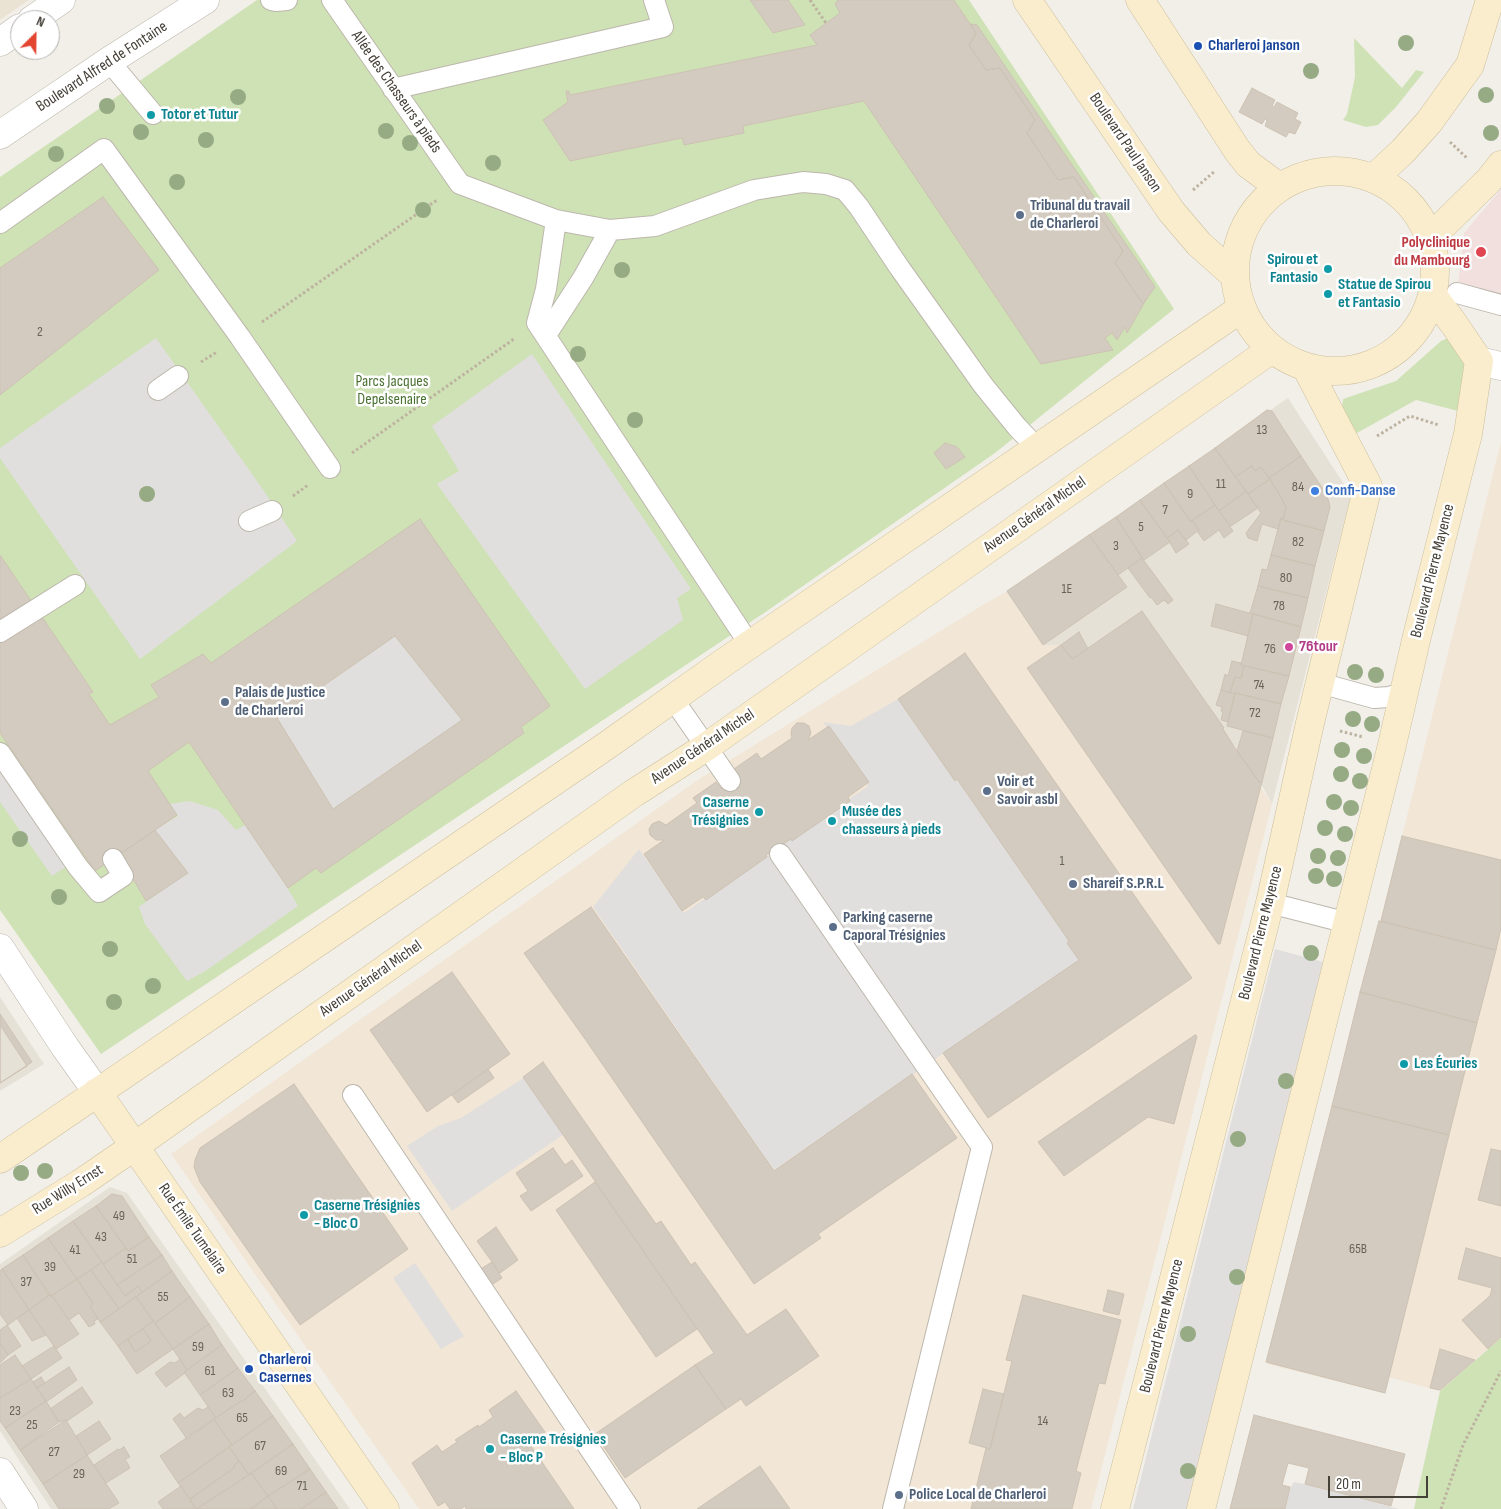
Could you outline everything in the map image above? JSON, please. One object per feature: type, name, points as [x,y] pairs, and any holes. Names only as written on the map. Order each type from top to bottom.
[{"type":"main road","name":"Boulevard Paul Janson","points":[[1027,0],[1171,211],[1199,244],[1235,276]]},
{"type":"main road","points":[[1140,0],[1237,150],[1248,164],[1279,187]]},
{"type":"main road","points":[[1374,178],[1403,151],[1429,122],[1470,65],[1490,0]]},
{"type":"main road","points":[[1445,295],[1406,343],[1384,358],[1359,368],[1332,371],[1306,367],[1272,349],[1254,330],[1242,308],[1235,276],[1239,242],[1254,211],[1279,187],[1301,176],[1325,171],[1350,171],[1374,178],[1398,192],[1418,213],[1430,238],[1435,257],[1436,277],[1445,295],[1454,324],[1490,363]]},
{"type":"main road","points":[[1430,238],[1495,172]]},
{"type":"main road","points":[[0,1158],[1242,308]]},
{"type":"main road","name":"Avenue Général Michel","points":[[135,1146],[634,793],[706,746],[1272,349]]},
{"type":"main road","name":"Boulevard Pierre Mayence","points":[[1201,1509],[1468,434],[1490,363]]},
{"type":"main road","name":"Boulevard Pierre Mayence","points":[[1115,1509],[1270,903],[1320,683],[1368,486],[1306,367]]},
{"type":"main road","name":"Rue Émile Tumelaire","points":[[97,1092],[385,1509]]},
{"type":"main road","name":"Rue Willy Ernst","points":[[0,1233],[82,1183],[135,1146]]},
{"type":"street","points":[[47,10],[62,0]]},
{"type":"street","name":"Boulevard Alfred de Fontaine","points":[[0,135],[197,2]]},
{"type":"street","name":"Rue Émile Tumelaire","points":[[0,948],[65,1048],[97,1092]]},
{"type":"street","points":[[0,1472],[24,1509]]},
{"type":"lane","points":[[271,0],[287,0]]},
{"type":"lane","name":"Allée des Chasseurs à pieds","points":[[332,0],[460,184]]},
{"type":"lane","points":[[393,88],[663,28],[654,0]]},
{"type":"lane","points":[[109,61],[153,114]]},
{"type":"lane","points":[[0,223],[104,149],[240,338],[330,468]]},
{"type":"lane","points":[[460,184],[556,220],[610,230],[655,226],[754,190],[803,182],[826,184],[845,190],[859,206],[899,267],[983,385],[1017,427],[1038,449]]},
{"type":"lane","points":[[556,220],[541,329],[750,645]]},
{"type":"lane","points":[[541,329],[583,278],[610,230]]},
{"type":"lane","points":[[1445,295],[1501,304]]},
{"type":"lane","points":[[158,390],[178,376]]},
{"type":"lane","points":[[249,521],[272,511]]},
{"type":"lane","points":[[0,632],[75,585]]},
{"type":"lane","points":[[1320,683],[1374,698],[1404,693]]},
{"type":"lane","points":[[673,699],[730,781]]},
{"type":"lane","points":[[0,753],[78,866],[99,892],[123,876],[113,859]]},
{"type":"lane","points":[[780,854],[982,1147],[893,1509]]},
{"type":"lane","points":[[1270,903],[1348,922]]},
{"type":"lane","points":[[353,1096],[630,1509]]},
{"type":"path","points":[[810,0],[826,23]]},
{"type":"path","points":[[1429,122],[1495,172]]},
{"type":"path","points":[[1171,211],[1237,150]]},
{"type":"path","points":[[178,376],[240,338],[460,184]]},
{"type":"path","points":[[272,511],[330,468],[541,329]]},
{"type":"path","points":[[1351,452],[1410,416],[1468,434]]},
{"type":"path","points":[[1441,1509],[1463,1445],[1501,1371]]},
{"type":"shaded area","points":[[0,0],[29,0],[14,10],[10,10],[10,13],[0,20]]},
{"type":"shaded area","name":"Polyclinique du Mambourg","points":[[1501,189],[1501,305],[1457,293],[1464,233]]},
{"type":"shaded area","points":[[156,338],[297,541],[140,659],[0,458],[0,448]]},
{"type":"shaded area","points":[[532,354],[691,589],[677,598],[683,620],[585,689],[437,484],[459,471],[432,426]]},
{"type":"shaded area","points":[[1288,398],[1351,495],[1272,804],[1261,784],[1142,613],[1071,660],[1043,645],[1006,592]]},
{"type":"shaded area","points":[[1501,442],[1501,1337],[1440,1391],[1388,1377],[1383,1393],[1267,1364]]},
{"type":"shaded area","points":[[1006,592],[1043,645],[1062,645],[1071,660],[1142,613],[1272,804],[1091,1509],[419,1509],[171,1154],[699,779]]},
{"type":"shaded area","points":[[395,636],[462,720],[333,809],[277,718]]},
{"type":"shaded area","name":"Parking caserne Caporal Trésignies","points":[[898,699],[955,780],[957,779],[1069,941],[1067,943],[1079,960],[774,1170],[593,907],[639,849],[684,913],[868,786],[823,722],[851,726]]},
{"type":"shaded area","points":[[0,765],[68,865],[52,876],[0,802]]},
{"type":"shaded area","points":[[189,801],[218,810],[236,830],[245,825],[298,906],[207,970],[187,981],[145,924],[139,907],[187,872],[155,830],[178,816],[170,804]]},
{"type":"shaded area","points":[[1275,949],[1327,963],[1189,1509],[1133,1509]]},
{"type":"shaded area","points":[[0,997],[44,1064],[0,1091]]},
{"type":"shaded area","points":[[525,1077],[564,1134],[452,1211],[407,1146],[438,1126],[461,1118]]},
{"type":"shaded area","points":[[110,1187],[127,1193],[350,1509],[51,1509],[0,1431],[0,1264]]},
{"type":"shaded area","points":[[415,1263],[464,1336],[441,1349],[393,1278]]},
{"type":"shaded area","points":[[1294,1482],[1399,1509],[1285,1509],[1290,1488]]},
{"type":"green space","name":"Parcs Jacques Depelsenaire","points":[[257,0],[969,0],[1174,309],[995,453],[764,613],[101,1054],[0,910],[0,177]]},
{"type":"green space","points":[[1354,38],[1402,88],[1416,70],[1424,72],[1396,107],[1378,125],[1366,127],[1343,120],[1347,114],[1355,77]]},
{"type":"green space","points":[[1450,337],[1460,345],[1466,370],[1458,411],[1416,400],[1357,433],[1342,409],[1343,399],[1396,381],[1441,341]]},
{"type":"green space","points":[[1501,1338],[1501,1509],[1414,1509],[1440,1391]]},
{"type":"building","points":[[750,0],[788,0],[805,25],[773,33]]},
{"type":"building","name":"Tribunal du travail de Charleroi","points":[[838,0],[954,0],[976,33],[969,45],[986,70],[1000,68],[1035,120],[1027,133],[1058,180],[1074,177],[1123,251],[1115,263],[1143,304],[1147,298],[1127,333],[1125,327],[1117,340],[1112,333],[1105,338],[1113,350],[1041,364],[864,101],[743,126],[744,133],[684,145],[682,138],[570,161],[543,120],[568,102],[566,91],[569,91],[570,95],[817,45],[810,35],[840,13],[835,4]]},
{"type":"building","points":[[971,24],[977,25],[1155,287],[1143,304],[1115,263],[1123,251],[1074,177],[1058,180],[1027,133],[1035,120],[1000,68],[986,70],[969,45],[976,34]]},
{"type":"building","points":[[1252,88],[1275,100],[1272,106],[1274,107],[1277,102],[1298,113],[1295,119],[1301,122],[1295,134],[1289,132],[1286,137],[1265,126],[1267,120],[1265,119],[1262,124],[1239,112]]},
{"type":"building","points":[[103,197],[159,270],[0,395],[0,268]]},
{"type":"building","points":[[1267,410],[1272,411],[1301,456],[1269,478],[1261,467],[1255,471],[1252,466],[1235,477],[1215,448]]},
{"type":"building","points":[[945,443],[957,447],[965,457],[946,469],[934,453]]},
{"type":"building","points":[[1215,448],[1246,491],[1219,511],[1189,466]]},
{"type":"building","points":[[1301,456],[1327,495],[1330,507],[1324,531],[1283,520],[1286,508],[1269,478]]},
{"type":"building","points":[[1189,466],[1215,505],[1191,522],[1164,483]]},
{"type":"building","points":[[1252,466],[1255,471],[1261,467],[1270,479],[1248,494],[1235,477]]},
{"type":"building","points":[[1270,479],[1286,508],[1278,529],[1262,524],[1257,541],[1248,538],[1246,533],[1261,513],[1248,494]]},
{"type":"building","points":[[1164,483],[1191,522],[1192,520],[1199,530],[1186,540],[1178,530],[1167,538],[1140,500]]},
{"type":"building","points":[[1246,491],[1258,508],[1231,526],[1219,511]]},
{"type":"building","points":[[1140,500],[1170,542],[1144,560],[1116,517]]},
{"type":"building","points":[[1215,505],[1233,531],[1224,538],[1219,530],[1204,541],[1192,520]]},
{"type":"building","points":[[1116,517],[1142,558],[1118,575],[1089,535]]},
{"type":"building","points":[[1281,518],[1324,531],[1315,566],[1271,555]]},
{"type":"building","name":"Palais de Justice de Charleroi","points":[[420,519],[550,706],[521,727],[524,733],[321,873],[316,868],[288,888],[189,742],[148,771],[177,815],[95,871],[0,733],[0,555],[93,692],[89,694],[110,725],[159,697],[151,685],[203,654],[211,663]],"holes":[[[395,636],[462,720],[333,809],[277,718]]]},
{"type":"building","points":[[1178,530],[1189,544],[1176,553],[1167,538]]},
{"type":"building","points":[[1089,535],[1127,587],[1043,645],[1007,591]]},
{"type":"building","points":[[1271,555],[1315,566],[1308,598],[1258,586],[1262,569],[1267,570]]},
{"type":"building","points":[[1142,558],[1173,600],[1168,604],[1164,600],[1157,605],[1128,568]]},
{"type":"building","points":[[1258,586],[1308,598],[1301,627],[1250,613]]},
{"type":"building","points":[[1216,604],[1253,614],[1248,636],[1211,626]]},
{"type":"building","points":[[1142,611],[1224,728],[1237,751],[1259,782],[1262,782],[1220,944],[1218,944],[1027,668],[1061,645],[1072,659]]},
{"type":"building","points":[[1253,614],[1301,627],[1289,676],[1241,665]]},
{"type":"building","points":[[1079,632],[1088,649],[1072,659],[1061,645]]},
{"type":"building","points":[[965,653],[1192,978],[988,1118],[943,1053],[1079,960],[1067,943],[1069,941],[957,779],[955,781],[898,699]]},
{"type":"building","points":[[1232,661],[1241,663],[1244,666],[1241,678],[1235,677],[1230,693],[1221,690],[1225,674],[1228,676]]},
{"type":"building","points":[[1244,666],[1289,676],[1281,704],[1230,693],[1235,677],[1241,678]]},
{"type":"building","points":[[1221,690],[1235,694],[1228,722],[1221,720],[1222,707],[1216,705]]},
{"type":"building","points":[[1235,693],[1281,704],[1273,738],[1227,726]]},
{"type":"building","name":"Caserne Trésignies","points":[[797,723],[804,723],[809,726],[811,733],[808,740],[829,726],[869,782],[848,797],[850,801],[792,841],[791,839],[766,855],[767,857],[706,900],[703,897],[682,911],[644,854],[664,840],[656,840],[650,835],[649,829],[652,824],[659,821],[666,825],[697,803],[693,798],[716,782],[721,788],[739,776],[734,769],[757,753],[761,759],[792,738],[792,728]]},
{"type":"building","points":[[1243,731],[1273,738],[1262,782],[1259,782],[1237,751]]},
{"type":"building","points":[[155,830],[188,873],[146,901],[119,855]]},
{"type":"building","points":[[1402,836],[1501,860],[1501,928],[1496,950],[1381,921]]},
{"type":"building","points":[[591,907],[774,1171],[912,1074],[957,1138],[818,1234],[821,1238],[754,1284],[524,953]]},
{"type":"building","points":[[1379,921],[1496,950],[1477,1023],[1360,992]]},
{"type":"building","points":[[452,972],[510,1054],[427,1112],[370,1030]]},
{"type":"building","name":"Les Écuries","points":[[1360,992],[1477,1023],[1449,1135],[1332,1106]]},
{"type":"building","points":[[0,1014],[32,1062],[0,1083]]},
{"type":"building","points":[[0,1025],[27,1066],[0,1083]]},
{"type":"building","points":[[1195,1035],[1197,1036],[1174,1124],[1148,1117],[1064,1176],[1038,1142]]},
{"type":"building","points":[[543,1062],[656,1224],[661,1221],[691,1265],[695,1262],[747,1335],[786,1309],[819,1356],[746,1406],[741,1399],[726,1409],[695,1365],[714,1353],[523,1077]]},
{"type":"building","points":[[488,1069],[494,1078],[458,1103],[452,1095]]},
{"type":"building","name":"Caserne Trésignies - Bloc O","points":[[294,1084],[408,1249],[300,1325],[200,1182],[194,1167],[200,1148]]},
{"type":"building","points":[[1332,1106],[1449,1135],[1385,1393],[1266,1362]]},
{"type":"building","points":[[553,1148],[565,1165],[572,1160],[583,1176],[531,1211],[520,1196],[528,1191],[516,1173]]},
{"type":"building","points":[[1491,1149],[1501,1151],[1501,1206],[1478,1200]]},
{"type":"building","points":[[595,1182],[697,1329],[656,1357],[556,1210]]},
{"type":"building","points":[[112,1194],[122,1196],[149,1237],[128,1251],[96,1206]]},
{"type":"building","points":[[96,1206],[126,1248],[103,1264],[73,1221]]},
{"type":"building","points":[[73,1221],[102,1262],[77,1279],[48,1238]]},
{"type":"building","points":[[496,1227],[518,1260],[500,1273],[477,1241]]},
{"type":"building","points":[[149,1237],[162,1255],[117,1285],[103,1264],[126,1248],[128,1251]]},
{"type":"building","points":[[48,1238],[77,1279],[51,1296],[23,1255]]},
{"type":"building","points":[[1466,1248],[1501,1258],[1501,1337],[1488,1349],[1462,1320],[1490,1296],[1492,1288],[1458,1279]]},
{"type":"building","points":[[23,1255],[49,1295],[29,1310],[2,1269]]},
{"type":"building","points":[[162,1255],[172,1271],[142,1292],[138,1286],[125,1296],[117,1285]]},
{"type":"building","points":[[102,1262],[125,1296],[138,1286],[142,1292],[119,1309],[91,1270]]},
{"type":"building","points":[[492,1262],[502,1278],[490,1286],[479,1270]]},
{"type":"building","points":[[2,1269],[29,1310],[8,1325],[0,1314],[0,1271]]},
{"type":"building","points":[[91,1270],[119,1309],[100,1322],[90,1306],[93,1303],[77,1279]]},
{"type":"building","points":[[172,1271],[190,1297],[155,1323],[136,1297]]},
{"type":"building","points":[[77,1279],[93,1303],[90,1306],[98,1319],[94,1321],[95,1324],[89,1327],[79,1313],[69,1320],[51,1296]]},
{"type":"building","points":[[1108,1290],[1124,1294],[1119,1315],[1103,1311]]},
{"type":"building","points":[[49,1295],[53,1297],[79,1334],[56,1349],[29,1310]]},
{"type":"building","points":[[1023,1295],[1121,1320],[1105,1384],[1099,1383],[1076,1471],[1081,1473],[1072,1509],[971,1509],[986,1448],[990,1449],[1012,1361],[1006,1360]]},
{"type":"building","points":[[136,1297],[153,1321],[118,1346],[100,1322]]},
{"type":"building","points":[[190,1297],[209,1324],[173,1349],[155,1323]]},
{"type":"building","points":[[29,1310],[46,1335],[32,1341],[17,1318]]},
{"type":"building","points":[[153,1321],[173,1349],[137,1374],[118,1346],[128,1339],[135,1352],[151,1341],[143,1329]]},
{"type":"building","points":[[209,1324],[222,1345],[187,1370],[173,1349]]},
{"type":"building","points":[[7,1325],[21,1346],[8,1355],[0,1343],[0,1330]]},
{"type":"building","points":[[143,1329],[151,1341],[135,1352],[128,1339]]},
{"type":"building","points":[[0,1343],[8,1355],[0,1363]]},
{"type":"building","points":[[222,1345],[238,1368],[200,1395],[184,1372]]},
{"type":"building","points":[[54,1346],[62,1358],[31,1379],[22,1366]]},
{"type":"building","points":[[1440,1349],[1475,1360],[1440,1390],[1430,1388]]},
{"type":"building","points":[[15,1355],[31,1379],[0,1398],[0,1365]]},
{"type":"building","points":[[180,1359],[187,1370],[166,1387],[155,1373],[170,1362],[175,1363]]},
{"type":"building","points":[[695,1365],[726,1409],[625,1478],[595,1434]]},
{"type":"building","points":[[69,1367],[77,1380],[46,1402],[37,1388]]},
{"type":"building","points":[[238,1368],[255,1391],[242,1402],[216,1418],[200,1395]]},
{"type":"building","points":[[41,1377],[45,1383],[37,1388],[33,1382]]},
{"type":"building","points":[[31,1379],[46,1401],[5,1428],[0,1421],[0,1398]]},
{"type":"building","points":[[82,1387],[93,1403],[67,1421],[59,1422],[50,1409]]},
{"type":"building","points":[[983,1389],[1004,1394],[990,1449],[969,1443]]},
{"type":"building","points":[[255,1391],[273,1416],[232,1445],[214,1419],[242,1402]]},
{"type":"building","name":"Caserne Trésignies - Bloc P","points":[[516,1391],[545,1432],[529,1443],[574,1509],[466,1509],[465,1506],[461,1509],[450,1509],[445,1502],[438,1506],[412,1463],[437,1445],[442,1452],[457,1442],[455,1440],[478,1425],[479,1427],[493,1417],[489,1410]]},
{"type":"building","points":[[46,1401],[59,1422],[20,1450],[5,1428]]},
{"type":"building","points":[[208,1407],[216,1418],[187,1439],[173,1419],[180,1413],[184,1418],[198,1408],[203,1410]]},
{"type":"building","points":[[1254,1415],[1405,1454],[1391,1506],[1305,1484],[1309,1468],[1288,1463],[1282,1485],[1290,1487],[1285,1509],[1230,1509]]},
{"type":"building","points":[[273,1416],[293,1444],[249,1475],[229,1447]]},
{"type":"building","points":[[214,1419],[232,1445],[178,1483],[160,1456]]},
{"type":"building","points":[[66,1420],[87,1455],[43,1484],[20,1450]]},
{"type":"building","points":[[99,1421],[111,1439],[87,1455],[76,1436]]},
{"type":"building","points":[[293,1444],[310,1469],[268,1496],[251,1473]]},
{"type":"building","points":[[124,1447],[130,1457],[125,1459],[130,1468],[106,1483],[94,1465]]},
{"type":"building","points":[[229,1447],[239,1461],[234,1465],[234,1468],[190,1499],[178,1483]]},
{"type":"building","points":[[87,1455],[119,1503],[109,1509],[59,1509],[43,1484]]},
{"type":"building","points":[[239,1461],[249,1475],[196,1509],[190,1499],[234,1468],[234,1465]]},
{"type":"building","points":[[760,1466],[790,1509],[697,1509]]},
{"type":"building","points":[[310,1469],[326,1492],[301,1509],[277,1509],[268,1496]]},
{"type":"building","points":[[251,1473],[268,1496],[251,1509],[197,1509]]},
{"type":"building","points":[[181,1486],[196,1509],[163,1509],[158,1502]]},
{"type":"building","points":[[326,1492],[338,1509],[301,1509]]},
{"type":"building","points":[[268,1496],[277,1509],[251,1509]]},
{"type":"place","name":"Charleroi Janson","points":[[1198,46]]},
{"type":"place","name":"Totor et Tutur","points":[[151,115]]},
{"type":"place","name":"Tribunal du travail de Charleroi","points":[[1020,215]]},
{"type":"place","name":"Polyclinique du Mambourg","points":[[1481,252]]},
{"type":"place","name":"Spirou et Fantasio","points":[[1328,269]]},
{"type":"place","name":"Statue de Spirou et Fantasio","points":[[1328,294]]},
{"type":"place","name":"Confi-Danse","points":[[1315,491]]},
{"type":"place","name":"76tour","points":[[1289,647]]},
{"type":"place","name":"Palais de Justice de Charleroi","points":[[225,702]]},
{"type":"place","name":"Voir et Savoir asbl","points":[[987,791]]},
{"type":"place","name":"Caserne Trésignies","points":[[759,812]]},
{"type":"place","name":"Musée des chasseurs à pieds","points":[[832,821]]},
{"type":"place","name":"Shareif S.P.R.L","points":[[1073,884]]},
{"type":"place","name":"Parking caserne Caporal Trésignies","points":[[833,927]]},
{"type":"place","name":"Les Écuries","points":[[1404,1064]]},
{"type":"place","name":"Caserne Trésignies - Bloc O","points":[[304,1215]]},
{"type":"place","name":"Charleroi Casernes","points":[[249,1369]]},
{"type":"place","name":"Caserne Trésignies - Bloc P","points":[[490,1449]]},
{"type":"place","name":"Police Local de Charleroi","points":[[899,1495]]}]
